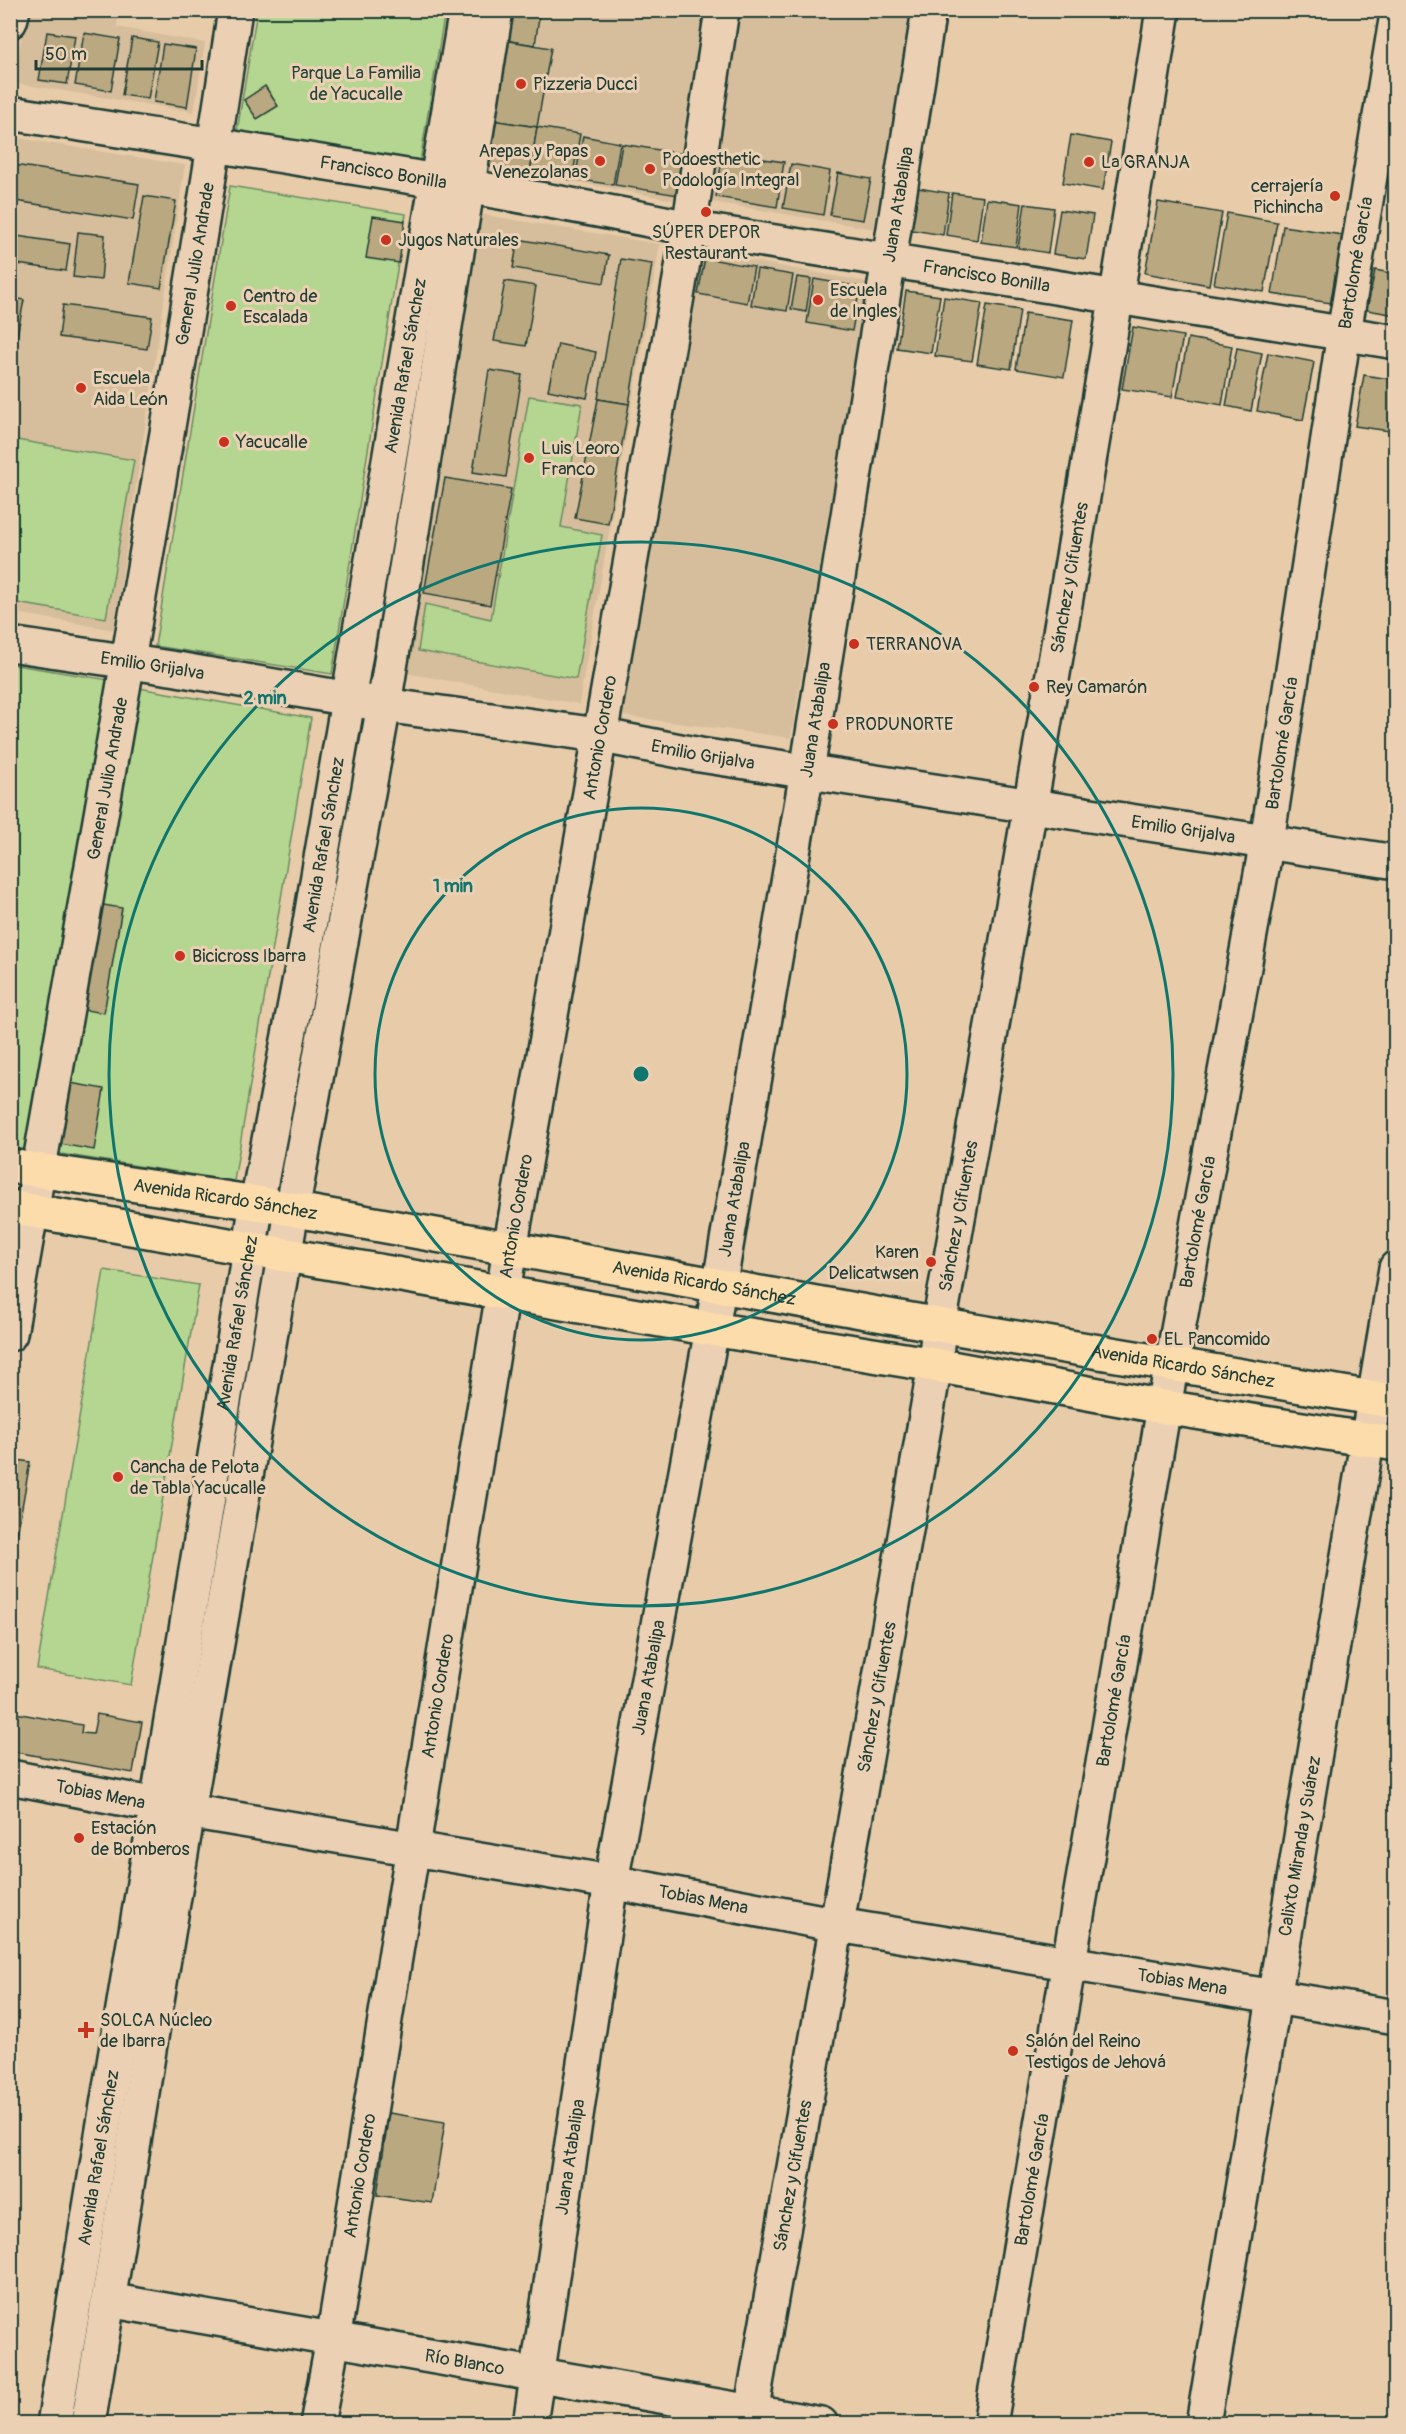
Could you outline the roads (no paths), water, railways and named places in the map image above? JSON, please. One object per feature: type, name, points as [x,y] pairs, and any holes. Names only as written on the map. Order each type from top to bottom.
[{"type":"main road","name":"Avenida Ricardo Sánchez","points":[[25,1168],[257,1203],[719,1287],[1385,1400]]},
{"type":"main road","points":[[21,1209],[712,1329],[935,1365],[1164,1407],[1381,1441]]},
{"type":"street","points":[[10,21],[13,10]]},
{"type":"street","name":"General Julio Andrade","points":[[10,1334],[25,1168],[128,662],[236,10]]},
{"type":"street","name":"Avenida Rafael Sánchez","points":[[88,2424],[130,2180],[188,1811],[284,1255],[384,705],[452,185],[466,10]]},
{"type":"street","name":"Avenida Rafael Sánchez","points":[[54,2424],[94,2171],[257,1203],[306,946],[348,698],[452,185],[496,10]]},
{"type":"street","name":"Antonio Cordero","points":[[317,2424],[333,2340],[510,1249],[598,735],[689,228],[722,10]]},
{"type":"street","name":"Juana Atabalipa","points":[[530,2424],[611,1882],[712,1329],[807,771],[928,10]]},
{"type":"street","name":"Sánchez y Cifuentes","points":[[750,2417],[838,1925],[935,1365],[939,1325],[1031,806],[1118,297],[1163,10]]},
{"type":"street","name":"Bartolomé García","points":[[990,2424],[1164,1407],[1268,841],[1344,333],[1395,20]]},
{"type":"street","name":"Francisco Bonilla","points":[[10,113],[572,204],[689,228],[1395,342]]},
{"type":"street","name":"Emilio Grijalva","points":[[10,644],[384,705],[598,735],[700,755],[1395,862]]},
{"type":"street","name":"Calixto Miranda y Suárez","points":[[1203,2424],[1274,1998],[1381,1441],[1395,1268]]},
{"type":"street","name":"Tobias Mena","points":[[10,1777],[156,1803],[188,1811],[611,1882],[838,1925],[1395,2017]]},
{"type":"street","points":[[94,2171],[130,2180]]},
{"type":"street","name":"Río Blanco","points":[[108,2300],[539,2374],[750,2417],[821,2424]]},
{"type":"place","name":"Pizzeria Ducci","points":[[521,84]]},
{"type":"place","name":"Arepas y Papas Venezolanas","points":[[600,161]]},
{"type":"place","name":"La GRANJA","points":[[1089,162]]},
{"type":"place","name":"Podoesthetic Podología Integral","points":[[650,169]]},
{"type":"place","name":"cerrajería Pichincha","points":[[1335,196]]},
{"type":"place","name":"SÚPER DEPOR Restaurant","points":[[706,212]]},
{"type":"place","name":"Jugos Naturales","points":[[386,240]]},
{"type":"place","name":"Escuela de Ingles","points":[[818,300]]},
{"type":"place","name":"Centro de Escalada","points":[[231,306]]},
{"type":"place","name":"Escuela Aida León","points":[[81,388]]},
{"type":"place","name":"Yacucalle","points":[[224,442]]},
{"type":"place","name":"Luis Leoro Franco","points":[[529,458]]},
{"type":"place","name":"TERRANOVA","points":[[854,644]]},
{"type":"place","name":"Rey Camarón","points":[[1034,687]]},
{"type":"place","name":"PRODUNORTE","points":[[833,724]]},
{"type":"place","name":"Bicicross Ibarra","points":[[180,956]]},
{"type":"place","name":"Karen Delicatwsen","points":[[931,1262]]},
{"type":"place","name":"EL Pancomido","points":[[1152,1339]]},
{"type":"place","name":"Cancha de Pelota de Tabla Yacucalle","points":[[118,1477]]},
{"type":"place","name":"Estación de Bomberos","points":[[79,1838]]},
{"type":"place","name":"SOLCA Núcleo de Ibarra","points":[[86,2030]]},
{"type":"place","name":"Salón del Reino Testigos de Jehová","points":[[1013,2051]]},
{"type":"park label","name":"Parque La Familia de Yacucalle","points":[[356,83]]}]
